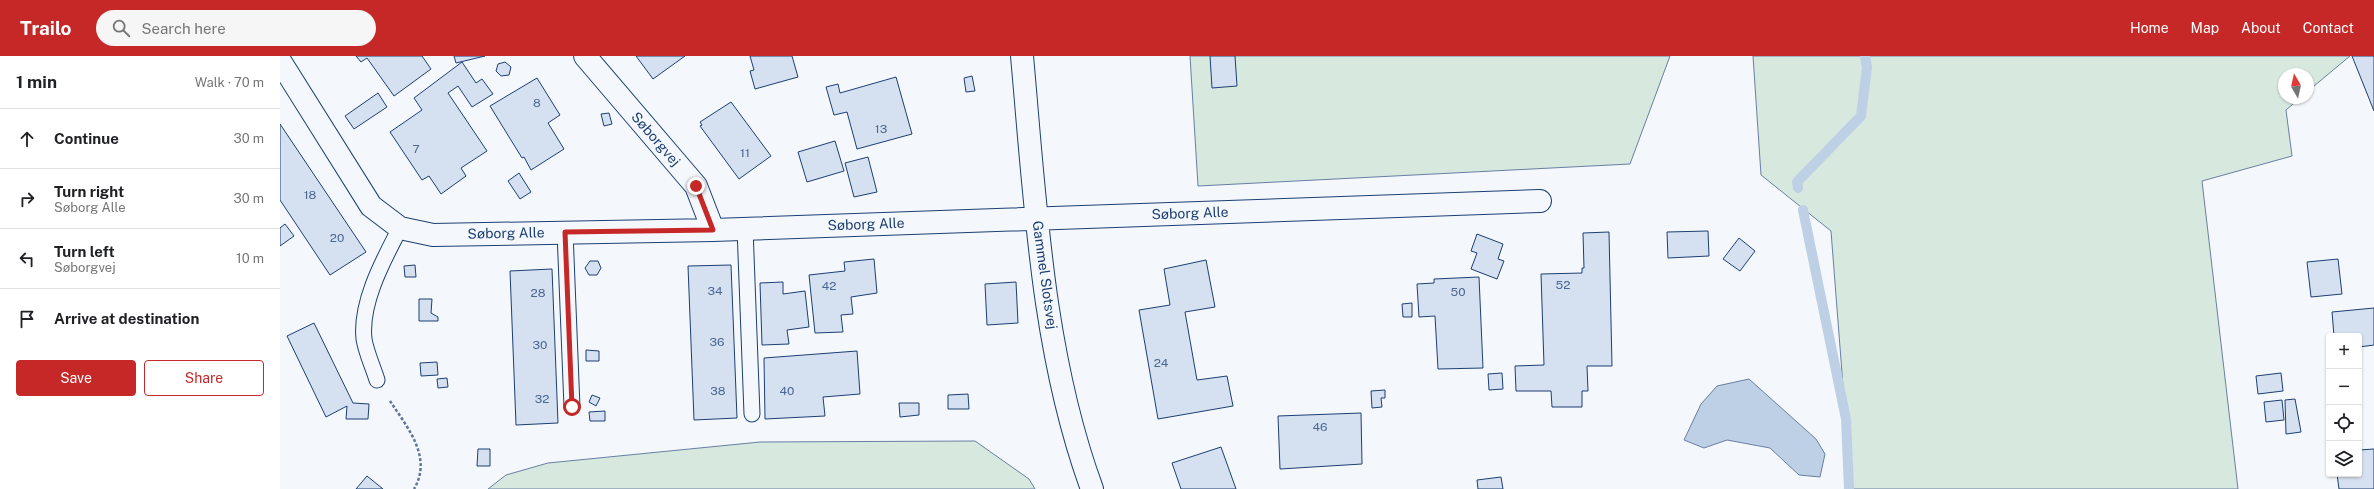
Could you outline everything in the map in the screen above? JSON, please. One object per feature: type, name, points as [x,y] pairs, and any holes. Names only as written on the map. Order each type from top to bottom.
[{"type":"street","name":"Søborgvej","points":[[585,56],[696,186],[713,230]]},
{"type":"street","name":"Gammel Slotsvej","points":[[1022,56],[1036,218],[1059,379],[1092,489]]},
{"type":"street","name":"Søborg Alle","points":[[280,61],[371,206],[400,228],[433,235],[713,230],[1540,201]]},
{"type":"lane","points":[[377,380],[364,339],[366,311],[373,287],[400,228]]},
{"type":"lane","points":[[744,228],[752,414]]},
{"type":"lane","points":[[565,232],[572,407]]},
{"type":"path","points":[[377,380],[415,439],[420,463],[419,481],[414,489]]},
{"type":"shaded area","points":[[1190,56],[1670,56],[1630,164],[1198,186]]},
{"type":"shaded area","points":[[1753,56],[2350,56],[2314,86],[2314,68],[2278,68],[2278,104],[2293,104],[2286,110],[2292,156],[2202,181],[2238,489],[1851,489],[1831,231],[1761,175]]},
{"type":"shaded area","points":[[975,441],[1029,479],[1035,489],[488,489],[506,475],[548,463],[760,442]]},
{"type":"water","points":[[1749,379],[1816,439],[1825,454],[1820,477],[1799,475],[1770,448],[1727,440],[1704,448],[1684,440],[1701,404],[1717,386]]},
{"type":"building","points":[[356,56],[422,56],[431,69],[394,96],[367,58],[361,62]]},
{"type":"building","points":[[454,56],[485,56],[456,63]]},
{"type":"building","points":[[636,56],[685,56],[653,79]]},
{"type":"building","points":[[750,56],[792,56],[798,77],[755,89],[750,71],[754,70]]},
{"type":"building","points":[[1210,56],[1235,56],[1237,86],[1212,88]]},
{"type":"building","points":[[2352,56],[2374,56],[2374,111]]},
{"type":"building","points":[[462,62],[476,83],[482,79],[493,94],[472,107],[458,86],[448,93],[487,151],[461,168],[466,176],[441,194],[429,176],[422,180],[390,132],[422,110],[414,98]]},
{"type":"building","points":[[505,62],[511,67],[509,75],[501,76],[496,71],[498,64]]},
{"type":"building","points":[[972,76],[975,91],[966,92],[964,78]]},
{"type":"building","points":[[896,77],[912,134],[857,149],[847,112],[834,115],[826,87],[838,84],[840,93]]},
{"type":"building","points":[[537,78],[560,115],[548,123],[564,149],[531,170],[490,106]]},
{"type":"building","points":[[378,93],[387,107],[354,129],[345,116]]},
{"type":"building","points":[[731,102],[771,156],[739,179],[700,126],[702,125],[700,122]]},
{"type":"building","points":[[609,113],[612,124],[604,126],[601,114]]},
{"type":"building","points":[[280,124],[366,252],[330,275],[280,200]]},
{"type":"building","points":[[835,141],[844,171],[807,182],[798,152]]},
{"type":"building","points":[[868,157],[877,192],[854,197],[845,163]]},
{"type":"building","points":[[519,173],[531,192],[520,199],[508,181]]},
{"type":"building","points":[[285,224],[294,236],[280,246],[280,228]]},
{"type":"building","points":[[1708,231],[1709,256],[1668,258],[1667,232]]},
{"type":"building","points":[[1609,232],[1612,366],[1587,366],[1588,391],[1582,391],[1582,407],[1552,407],[1551,391],[1516,391],[1515,366],[1544,365],[1541,274],[1582,273],[1582,268],[1584,268],[1583,233]]},
{"type":"building","points":[[1477,234],[1503,244],[1498,259],[1504,261],[1497,279],[1471,269],[1477,253],[1471,251]]},
{"type":"building","points":[[1739,238],[1755,251],[1740,271],[1723,259]]},
{"type":"building","points":[[874,259],[877,293],[851,297],[853,314],[841,315],[843,332],[815,333],[809,275],[845,271],[844,262]]},
{"type":"building","points":[[2338,259],[2342,294],[2311,297],[2307,262]]},
{"type":"building","points":[[1206,260],[1215,307],[1185,312],[1197,380],[1227,376],[1233,406],[1158,419],[1139,310],[1170,305],[1164,269]]},
{"type":"building","points":[[590,261],[598,261],[601,268],[597,275],[589,275],[585,268]]},
{"type":"building","points":[[415,265],[416,277],[405,277],[404,266]]},
{"type":"building","points":[[731,265],[737,418],[694,420],[688,266]]},
{"type":"building","points":[[552,269],[558,423],[516,425],[510,271]]},
{"type":"building","points":[[1479,277],[1483,368],[1438,369],[1435,316],[1419,317],[1417,284],[1434,283],[1434,279]]},
{"type":"building","points":[[783,282],[783,294],[805,291],[809,327],[787,330],[789,344],[762,345],[760,283]]},
{"type":"building","points":[[1016,282],[1018,323],[987,325],[985,284]]},
{"type":"building","points":[[419,299],[432,299],[431,313],[438,317],[438,321],[419,321]]},
{"type":"building","points":[[1412,303],[1412,317],[1403,317],[1402,304]]},
{"type":"building","points":[[2374,308],[2374,345],[2362,347],[2362,333],[2334,333],[2332,312]]},
{"type":"building","points":[[314,323],[353,403],[369,404],[368,419],[346,419],[347,406],[326,417],[287,336]]},
{"type":"building","points":[[586,350],[599,351],[599,361],[586,361]]},
{"type":"building","points":[[857,351],[860,394],[823,397],[825,416],[765,419],[764,358]]},
{"type":"building","points":[[437,362],[438,375],[421,376],[420,363]]},
{"type":"building","points":[[1502,373],[1503,389],[1489,390],[1488,374]]},
{"type":"building","points":[[2281,373],[2283,391],[2258,394],[2256,376]]},
{"type":"building","points":[[447,378],[448,387],[438,388],[437,379]]},
{"type":"building","points":[[1385,390],[1385,398],[1381,398],[1382,407],[1372,408],[1371,391]]},
{"type":"building","points":[[968,394],[969,409],[948,409],[948,395]]},
{"type":"building","points":[[592,395],[600,398],[596,406],[589,402]]},
{"type":"building","points":[[2295,399],[2301,432],[2286,434],[2285,400]]},
{"type":"building","points":[[2282,400],[2284,420],[2266,422],[2264,402]]},
{"type":"building","points":[[899,403],[919,403],[919,415],[900,417]]},
{"type":"building","points":[[605,411],[605,421],[590,421],[589,412]]},
{"type":"building","points":[[1361,413],[1362,464],[1280,469],[1278,416]]},
{"type":"building","points":[[1221,447],[1236,489],[1181,489],[1172,463]]},
{"type":"building","points":[[478,449],[490,449],[490,466],[477,466]]},
{"type":"building","points":[[2374,449],[2374,489],[2339,489],[2337,477],[2362,477],[2362,450]]},
{"type":"building","points":[[367,476],[383,489],[356,489]]},
{"type":"building","points":[[1501,477],[1503,489],[1478,489],[1477,480]]},
{"type":"waterway","points":[[1798,188],[1797,182],[1861,116],[1867,67],[1865,56]]},
{"type":"waterway","points":[[1803,210],[1846,419],[1849,489]]},
{"type":"route","points":[[572,407],[565,232],[713,230],[696,186]]}]
